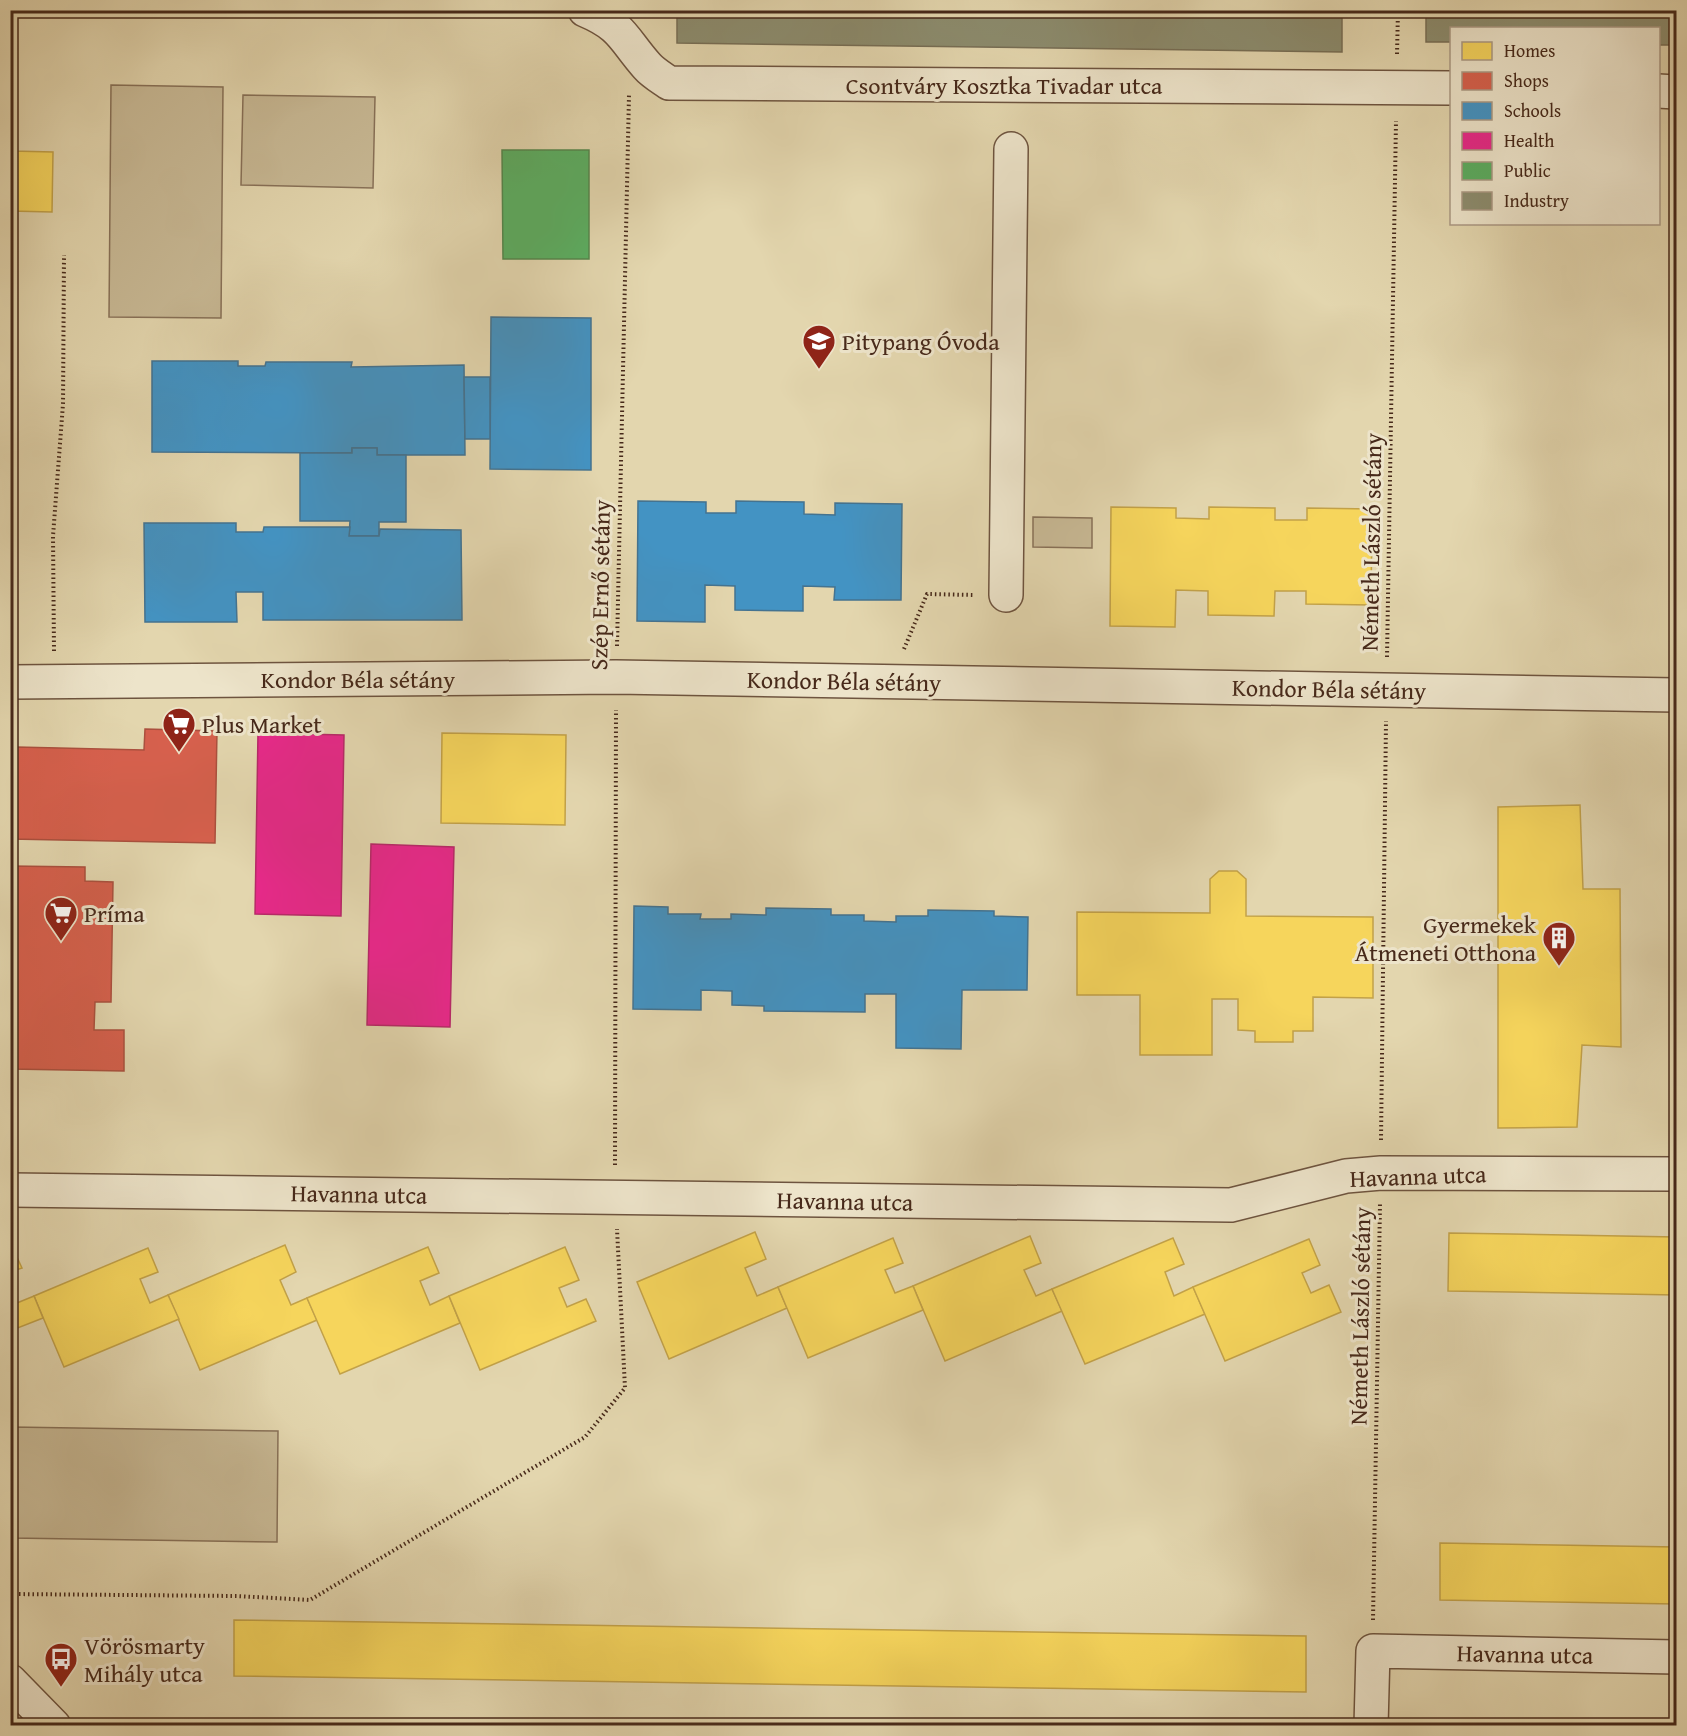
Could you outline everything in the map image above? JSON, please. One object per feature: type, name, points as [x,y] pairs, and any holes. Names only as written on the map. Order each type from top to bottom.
[{"type":"street","name":"Csontváry Kosztka Tivadar utca","points":[[585,10],[606,19],[630,42],[647,67],[669,83],[1450,88]]},
{"type":"street","points":[[1660,91],[1677,92]]},
{"type":"street","points":[[1006,595],[1011,149]]},
{"type":"street","name":"Kondor Béla sétány","points":[[10,682],[616,676],[1677,694]]},
{"type":"street","name":"Havanna utca","points":[[10,1190],[1232,1206],[1346,1176],[1381,1173],[1677,1174]]},
{"type":"street","points":[[1371,1725],[1373,1651]]},
{"type":"street","name":"Havanna utca","points":[[1373,1651],[1677,1657]]},
{"type":"street","points":[[10,1681],[54,1725]]},
{"type":"path","name":"Németh László sétány","points":[[1373,1651],[1398,10]]},
{"type":"path","name":"Szép Ernő sétány","points":[[615,1130],[616,676],[630,42]]},
{"type":"path","points":[[55,681],[53,536],[63,404],[64,255]]},
{"type":"path","points":[[10,256],[15,256],[10,566]]},
{"type":"path","points":[[890,681],[927,594],[1006,595]]},
{"type":"path","points":[[10,1594],[226,1596],[310,1600],[585,1437],[625,1388],[615,1199]]},
{"type":"shaded area","points":[[111,85],[223,87],[221,318],[109,317]]},
{"type":"shaded area","points":[[243,95],[375,97],[373,188],[241,185]]},
{"type":"shaded area","points":[[1033,517],[1092,518],[1092,548],[1033,547]]},
{"type":"shaded area","points":[[11,1427],[278,1431],[277,1542],[11,1538]]},
{"type":"building: Homes","points":[[10,137],[12,151],[53,152],[52,212],[10,211]]},
{"type":"building: Homes","points":[[1111,507],[1176,508],[1176,518],[1209,519],[1209,507],[1275,508],[1275,520],[1307,520],[1307,508],[1372,509],[1371,605],[1306,604],[1306,591],[1275,591],[1274,616],[1208,615],[1208,591],[1176,590],[1175,627],[1110,626]]},
{"type":"building: Homes","points":[[442,733],[566,735],[565,825],[441,823]]},
{"type":"building: Homes","name":"Gyermekek Átmeneti Otthona","points":[[1580,805],[1583,889],[1620,889],[1621,1047],[1582,1045],[1577,1127],[1498,1128],[1498,807]]},
{"type":"building: Homes","points":[[1219,871],[1237,871],[1246,879],[1246,916],[1373,917],[1373,998],[1313,997],[1313,1031],[1293,1031],[1293,1042],[1255,1042],[1255,1031],[1238,1030],[1238,999],[1212,999],[1212,1055],[1140,1055],[1140,995],[1077,995],[1077,912],[1210,913],[1210,879]]},
{"type":"building: Homes","points":[[755,1232],[766,1259],[745,1268],[757,1296],[778,1287],[787,1308],[669,1359],[637,1282]]},
{"type":"building: Homes","points":[[1449,1233],[1676,1237],[1676,1295],[1448,1291]]},
{"type":"building: Homes","points":[[1030,1236],[1041,1263],[1024,1270],[1036,1296],[1052,1289],[1062,1311],[945,1361],[913,1286]]},
{"type":"building: Homes","points":[[893,1238],[903,1263],[885,1270],[895,1293],[913,1286],[923,1310],[808,1358],[778,1287]]},
{"type":"building: Homes","points":[[1173,1238],[1184,1264],[1165,1272],[1174,1296],[1193,1287],[1205,1314],[1085,1364],[1052,1289]]},
{"type":"building: Homes","points":[[1309,1239],[1320,1265],[1302,1273],[1311,1293],[1329,1285],[1341,1312],[1225,1361],[1193,1287]]},
{"type":"building: Homes","points":[[10,1242],[22,1268],[10,1272]]},
{"type":"building: Homes","points":[[285,1245],[296,1272],[280,1280],[291,1305],[307,1298],[317,1320],[200,1370],[168,1295]]},
{"type":"building: Homes","points":[[428,1247],[439,1273],[420,1281],[430,1305],[449,1296],[460,1323],[340,1374],[307,1298]]},
{"type":"building: Homes","points":[[565,1247],[579,1280],[559,1288],[567,1307],[586,1299],[596,1321],[480,1370],[449,1296]]},
{"type":"building: Homes","points":[[148,1248],[158,1272],[140,1279],[150,1303],[168,1295],[179,1319],[64,1367],[34,1296]]},
{"type":"building: Homes","points":[[34,1296],[43,1318],[10,1331],[10,1302],[12,1305]]},
{"type":"building: Homes","points":[[1440,1543],[1676,1547],[1676,1604],[1440,1600]]},
{"type":"building: Homes","points":[[234,1620],[1306,1636],[1306,1692],[234,1676]]},
{"type":"building: Shops","points":[[145,729],[217,731],[215,843],[10,839],[10,767],[17,767],[17,747],[144,750]]},
{"type":"building: Shops","name":"Príma","points":[[10,866],[85,867],[85,881],[113,882],[111,1002],[95,1002],[94,1030],[124,1030],[124,1071],[10,1069]]},
{"type":"building: Schools","points":[[491,317],[591,318],[591,470],[490,469]]},
{"type":"building: Schools","points":[[152,361],[238,361],[238,366],[265,366],[266,362],[352,362],[351,367],[464,365],[465,455],[377,455],[377,448],[352,448],[352,453],[152,452]]},
{"type":"building: Schools","points":[[464,377],[490,377],[490,439],[465,439]]},
{"type":"building: Schools","points":[[352,448],[377,448],[377,455],[406,455],[406,522],[379,522],[379,536],[349,536],[350,521],[300,521],[300,453],[352,453]]},
{"type":"building: Schools","points":[[638,501],[706,502],[706,513],[736,513],[736,501],[804,502],[804,514],[835,515],[835,503],[902,504],[901,600],[834,600],[835,587],[803,586],[803,611],[735,610],[735,586],[705,585],[705,622],[637,621]]},
{"type":"building: Schools","points":[[144,523],[236,523],[236,532],[263,532],[264,527],[350,527],[349,536],[379,536],[380,529],[461,530],[462,620],[263,620],[263,592],[236,592],[237,622],[145,622]]},
{"type":"building: Schools","points":[[634,906],[668,907],[668,914],[701,914],[700,919],[731,919],[731,914],[766,915],[766,908],[831,909],[831,915],[864,915],[864,921],[896,922],[896,916],[928,916],[928,910],[994,911],[994,916],[1028,917],[1027,990],[962,990],[961,1049],[896,1048],[896,994],[865,994],[865,1012],[764,1011],[764,1006],[732,1005],[732,991],[701,990],[701,1010],[633,1009]]},
{"type":"building: Health","points":[[258,733],[344,735],[341,916],[255,914]]},
{"type":"building: Health","points":[[371,844],[454,847],[450,1027],[367,1025]]},
{"type":"building: Public","points":[[502,150],[589,150],[589,259],[503,259]]},
{"type":"building: Public","points":[[1673,435],[1676,435],[1676,613],[1674,613]]},
{"type":"building: Industry","points":[[677,10],[1342,10],[1342,52],[677,43]]},
{"type":"building: Industry","points":[[1426,10],[1676,10],[1676,45],[1660,45],[1660,27],[1450,27],[1450,42],[1426,42]]},
{"type":"place","name":"Pitypang Óvoda","points":[[819,370]]},
{"type":"place","name":"Plus Market","points":[[179,753]]},
{"type":"place","name":"Príma","points":[[61,942]]},
{"type":"place","name":"Gyermekek Átmeneti Otthona","points":[[1559,967]]},
{"type":"place","name":"Vörösmarty Mihály utca","points":[[61,1688]]}]
